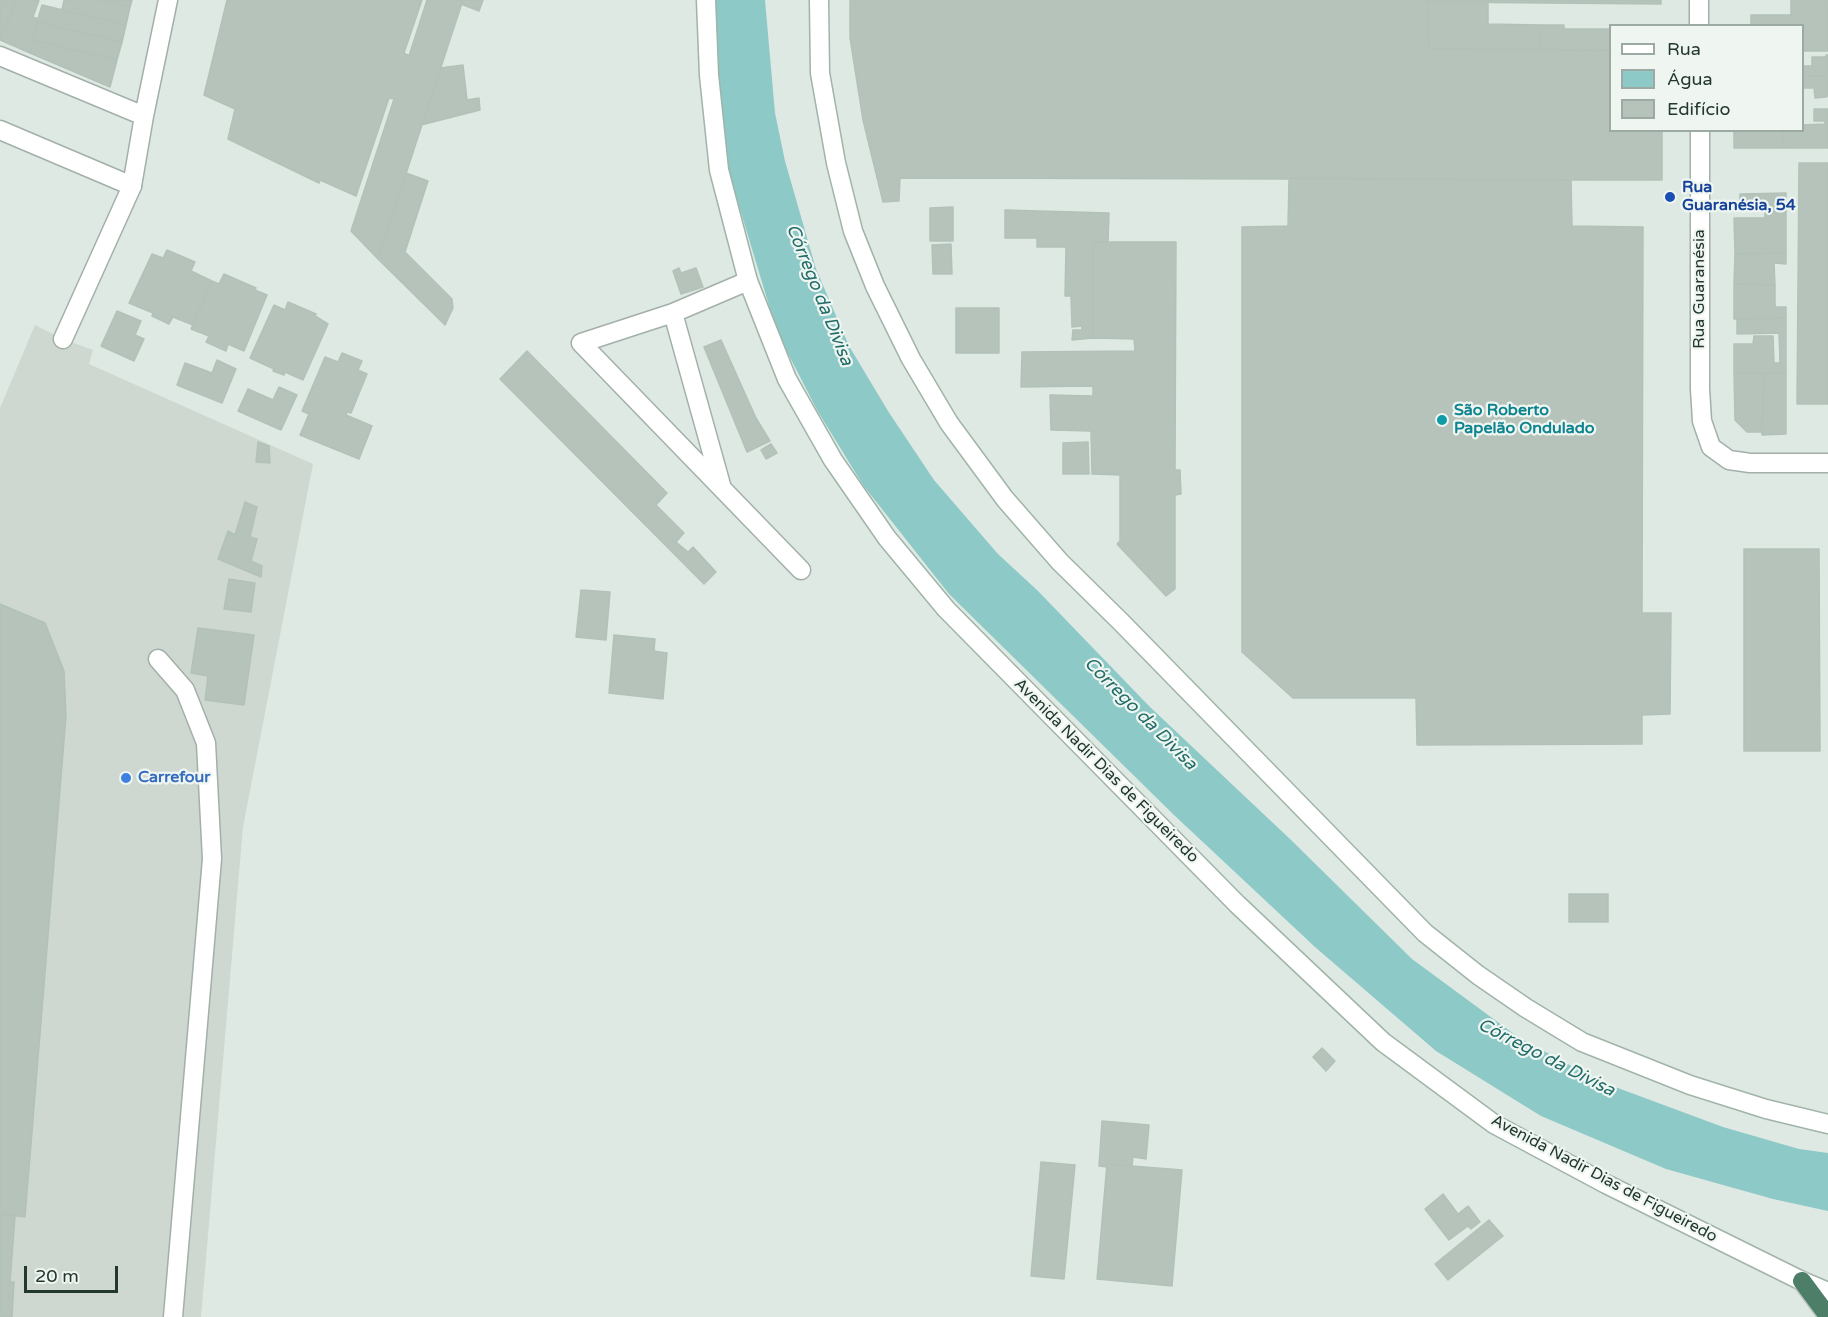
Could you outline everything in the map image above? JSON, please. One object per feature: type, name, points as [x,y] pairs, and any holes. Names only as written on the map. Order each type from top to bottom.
[{"type":"highway","points":[[1802,1281],[1828,1316]]},
{"type":"main road","points":[[63,339],[132,186],[168,0]]},
{"type":"main road","name":"Avenida Nadir Dias de Figueiredo","points":[[705,0],[709,75],[719,170],[748,280],[787,379],[833,460],[887,538],[946,609],[1237,904],[1383,1042],[1494,1124],[1606,1184],[1828,1292]]},
{"type":"main road","points":[[819,0],[820,73],[836,163],[853,231],[875,286],[911,358],[948,423],[1005,499],[1060,562],[1122,622],[1425,933],[1478,975],[1582,1042],[1701,1088],[1766,1109],[1828,1124]]},
{"type":"main road","points":[[1699,0],[1700,24]]},
{"type":"main road","points":[[0,56],[144,116]]},
{"type":"main road","points":[[0,130],[132,186]]},
{"type":"main road","name":"Rua Guaranésia","points":[[1700,132],[1700,388],[1702,421],[1711,447],[1729,459],[1750,463],[1828,464]]},
{"type":"main road","points":[[748,280],[673,313],[581,343],[801,570]]},
{"type":"main road","points":[[673,313],[721,486]]},
{"type":"main road","points":[[158,659],[185,690],[206,743],[212,859],[173,1317]]},
{"type":"shaded area","name":"Carrefour","points":[[35,325],[93,350],[89,364],[313,464],[243,827],[201,1317],[0,1317],[0,408]]},
{"type":"water","name":"Córrego da Divisa","points":[[713,0],[765,0],[775,113],[785,161],[816,269],[849,346],[888,411],[934,480],[998,554],[1038,591],[1150,707],[1290,839],[1412,959],[1518,1037],[1599,1081],[1723,1127],[1799,1149],[1828,1153],[1828,1211],[1773,1199],[1666,1169],[1541,1116],[1436,1051],[1315,947],[1174,815],[949,594],[863,485],[817,410],[777,332],[724,156]]},
{"type":"building","points":[[0,0],[16,0],[0,37]]},
{"type":"building","points":[[16,0],[39,0],[33,17],[38,19],[30,53],[0,40]]},
{"type":"building","points":[[64,0],[101,0],[130,7],[126,25],[62,10]]},
{"type":"building","points":[[101,0],[132,0],[130,7]]},
{"type":"building","points":[[227,0],[422,0],[404,53],[409,56],[427,0],[463,0],[378,259],[351,231],[394,99],[389,98],[356,196],[320,180],[319,183],[228,139],[235,109],[204,95]]},
{"type":"building","points":[[463,0],[483,0],[479,11],[461,4]]},
{"type":"building","points":[[850,0],[1428,0],[1429,49],[1609,50],[1609,132],[1662,132],[1662,180],[900,178],[899,201],[883,202],[863,120],[850,38]]},
{"type":"building","points":[[1428,0],[1661,0],[1661,4],[1428,2]]},
{"type":"building","points":[[1791,0],[1828,0],[1828,51],[1804,51],[1804,24],[1751,24],[1751,15],[1791,15]]},
{"type":"building","points":[[1428,2],[1488,2],[1488,24],[1541,25],[1540,50],[1429,49]]},
{"type":"building","points":[[42,5],[126,25],[122,42],[37,22]]},
{"type":"building","points":[[37,22],[122,42],[117,60],[33,40]]},
{"type":"building","points":[[1541,25],[1564,25],[1564,29],[1609,29],[1609,50],[1540,50]]},
{"type":"building","points":[[33,40],[117,60],[110,87],[30,53]]},
{"type":"building","points":[[1828,55],[1828,76],[1804,76],[1804,66],[1812,66],[1812,57]]},
{"type":"building","points":[[463,65],[467,100],[479,98],[480,110],[421,125],[440,68]]},
{"type":"building","points":[[1804,76],[1828,76],[1828,96],[1815,98],[1814,88],[1804,88]]},
{"type":"building","points":[[1814,109],[1828,109],[1828,148],[1784,148],[1783,132],[1804,132],[1804,125],[1825,124],[1825,121],[1814,121]]},
{"type":"building","points":[[1734,132],[1783,132],[1784,148],[1734,148]]},
{"type":"building","points":[[1799,163],[1828,163],[1828,404],[1797,404]]},
{"type":"building","points":[[406,173],[428,181],[405,252],[452,299],[453,308],[445,325],[378,259]]},
{"type":"building","name":"São Roberto Papelão Ondulado","points":[[1289,178],[1571,180],[1572,226],[1643,227],[1642,613],[1671,613],[1670,714],[1642,715],[1642,744],[1417,745],[1416,698],[1293,698],[1242,652],[1242,227],[1288,226]]},
{"type":"building","points":[[1786,193],[1786,253],[1735,254],[1734,218],[1765,218],[1765,210],[1740,209],[1740,194]]},
{"type":"building","points":[[953,207],[953,241],[930,241],[930,208]]},
{"type":"building","points":[[1005,210],[1109,213],[1108,242],[1093,242],[1093,338],[1072,340],[1073,330],[1082,330],[1082,326],[1072,327],[1071,296],[1065,296],[1066,247],[1037,247],[1037,238],[1005,238]]},
{"type":"building","points":[[1093,242],[1176,242],[1175,470],[1180,470],[1181,494],[1175,495],[1175,589],[1166,596],[1117,544],[1120,541],[1120,475],[1092,474],[1091,431],[1051,430],[1050,395],[1093,396],[1093,386],[1021,387],[1022,352],[1135,351],[1134,339],[1093,338]]},
{"type":"building","points":[[951,244],[952,274],[933,274],[932,245]]},
{"type":"building","points":[[167,250],[195,262],[191,271],[212,281],[193,325],[173,317],[169,324],[152,316],[153,313],[129,303],[152,254],[163,258]]},
{"type":"building","points":[[1786,253],[1786,264],[1774,263],[1775,285],[1734,284],[1735,254]]},
{"type":"building","points":[[679,268],[681,273],[696,268],[703,287],[681,294],[673,271]]},
{"type":"building","points":[[224,274],[267,295],[244,351],[228,344],[226,351],[206,342],[209,336],[191,329],[212,281],[219,284]]},
{"type":"building","points":[[1734,284],[1775,285],[1775,307],[1786,307],[1786,318],[1734,319]]},
{"type":"building","points":[[288,302],[316,314],[315,316],[328,324],[303,380],[285,372],[284,375],[273,371],[274,369],[250,358],[274,305],[285,310]]},
{"type":"building","points":[[956,308],[999,308],[999,353],[956,353]]},
{"type":"building","points":[[117,311],[141,321],[135,335],[144,339],[134,361],[101,346]]},
{"type":"building","points":[[1786,318],[1786,373],[1734,373],[1734,344],[1753,344],[1754,336],[1773,336],[1774,363],[1780,363],[1779,333],[1737,334],[1737,319]]},
{"type":"building","points":[[721,340],[756,418],[770,441],[747,452],[704,347]]},
{"type":"building","points":[[527,351],[667,493],[656,505],[684,533],[676,542],[688,552],[693,547],[716,572],[704,584],[500,379]]},
{"type":"building","points":[[342,353],[362,361],[358,370],[367,374],[351,413],[347,412],[346,415],[372,426],[359,459],[300,435],[309,414],[302,411],[325,357],[338,362]]},
{"type":"building","points":[[217,360],[236,369],[222,403],[177,385],[185,363],[212,373]]},
{"type":"building","points":[[1734,373],[1764,373],[1762,432],[1747,432],[1735,420]]},
{"type":"building","points":[[1764,373],[1786,373],[1786,434],[1762,435]]},
{"type":"building","points":[[279,387],[297,395],[281,430],[238,411],[248,389],[273,400]]},
{"type":"building","points":[[258,442],[269,446],[270,463],[256,462]]},
{"type":"building","points":[[1088,442],[1089,474],[1063,474],[1063,443]]},
{"type":"building","points":[[771,444],[777,453],[766,459],[761,450]]},
{"type":"building","points":[[245,502],[257,507],[250,537],[257,539],[251,561],[262,566],[261,577],[218,559],[228,531],[235,535]]},
{"type":"building","points":[[1744,549],[1819,549],[1820,751],[1744,751]]},
{"type":"building","points":[[229,579],[255,583],[251,612],[224,609]]},
{"type":"building","points":[[581,590],[610,592],[606,640],[576,637]]},
{"type":"building","points":[[0,604],[45,623],[64,671],[66,716],[25,1217],[0,1214]]},
{"type":"building","points":[[198,628],[254,635],[244,705],[205,700],[208,676],[191,673]]},
{"type":"building","points":[[614,635],[655,639],[654,651],[667,653],[663,699],[609,693]]},
{"type":"building","points":[[1569,894],[1608,894],[1608,922],[1569,922]]},
{"type":"building","points":[[1322,1048],[1335,1061],[1326,1071],[1313,1057]]},
{"type":"building","points":[[1102,1121],[1149,1125],[1146,1159],[1133,1157],[1132,1166],[1107,1164],[1107,1167],[1099,1166]]},
{"type":"building","points":[[1041,1162],[1075,1165],[1064,1279],[1031,1276]]},
{"type":"building","points":[[1107,1164],[1182,1170],[1172,1286],[1097,1279]]},
{"type":"building","points":[[1443,1194],[1458,1214],[1468,1206],[1480,1222],[1471,1229],[1468,1226],[1449,1240],[1425,1209]]},
{"type":"building","points":[[0,1214],[15,1216],[10,1282],[14,1282],[12,1317],[0,1317]]},
{"type":"building","points":[[1489,1220],[1503,1236],[1448,1280],[1435,1264]]},
{"type":"place","name":"Rua Guaranésia, 54","points":[[1670,197]]},
{"type":"place","name":"São Roberto Papelão Ondulado","points":[[1442,420]]},
{"type":"place","name":"Carrefour","points":[[126,778]]}]
